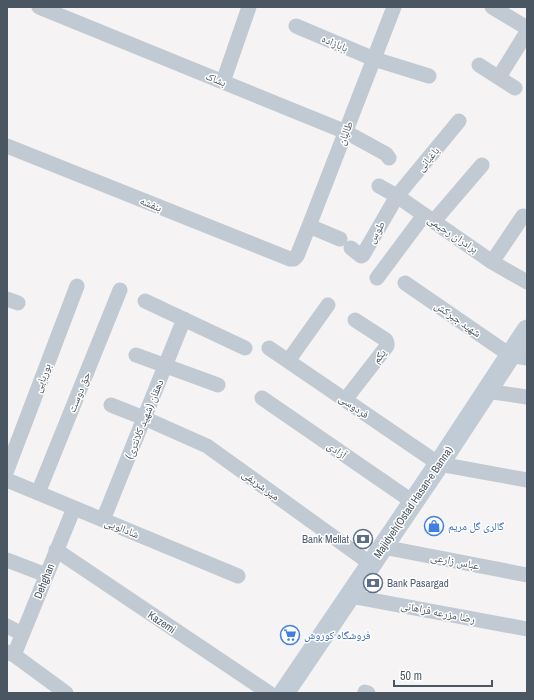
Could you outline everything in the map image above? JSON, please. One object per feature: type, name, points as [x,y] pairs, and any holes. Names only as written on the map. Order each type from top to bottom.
[{"type":"main road","name":"Majidyeh(Ostad Hasan-e Banna)","points":[[284,693],[439,464],[486,391],[519,356],[527,330]]},
{"type":"street","name":"بشاک","points":[[39,7],[346,132],[386,154],[389,158]]},
{"type":"street","points":[[222,82],[249,7]]},
{"type":"street","name":"طالبان","points":[[294,259],[297,256],[309,226],[394,7]]},
{"type":"street","points":[[492,7],[527,28]]},
{"type":"street","name":"بابازاده","points":[[296,26],[374,59],[429,76]]},
{"type":"street","points":[[499,77],[527,32]]},
{"type":"street","points":[[479,65],[515,88]]},
{"type":"street","name":"باغبانی","points":[[397,196],[459,122]]},
{"type":"street","name":"بنفشه","points":[[7,146],[290,259],[294,259]]},
{"type":"street","points":[[377,278],[429,218],[482,165]]},
{"type":"street","name":"برادران رحیمی","points":[[379,186],[397,196],[492,262],[527,282]]},
{"type":"street","name":"طوس","points":[[309,226],[345,244],[361,256],[363,255],[397,196]]},
{"type":"street","points":[[492,262],[523,216]]},
{"type":"street","name":"شهید جبرکش","points":[[405,283],[519,356]]},
{"type":"street","name":"بوریایی","points":[[7,470],[77,286]]},
{"type":"street","name":"حق دوست","points":[[38,493],[120,290]]},
{"type":"street","points":[[145,301],[245,348]]},
{"type":"street","points":[[288,361],[328,305]]},
{"type":"street","name":"دهقان (شهید کلانتری)","points":[[103,520],[184,319]]},
{"type":"street","name":"یکم","points":[[345,400],[387,346],[386,340],[355,320]]},
{"type":"street","name":"فردوسی","points":[[269,348],[439,464]]},
{"type":"street","points":[[136,355],[218,385]]},
{"type":"street","points":[[486,391],[527,397]]},
{"type":"street","name":"آزادی","points":[[262,398],[413,502]]},
{"type":"street","name":"میر شریفی","points":[[111,405],[207,446],[371,564]]},
{"type":"street","points":[[439,464],[527,480]]},
{"type":"street","name":"شادالویی","points":[[7,480],[238,576]]},
{"type":"street","name":"Dehghan","points":[[10,653],[22,634],[74,508]]},
{"type":"street","name":"عباس زارعی","points":[[383,547],[527,575]]},
{"type":"street","name":"Kazemi","points":[[56,550],[269,693]]},
{"type":"street","points":[[7,560],[46,575]]},
{"type":"street","name":"رضا مزرعه فراهانی","points":[[350,596],[527,629]]},
{"type":"street","points":[[7,626],[22,634]]},
{"type":"street","points":[[10,653],[66,693]]},
{"type":"place","name":"گالری گل مریم","points":[[434,526]]},
{"type":"place","name":"Bank Mellat","points":[[363,539]]},
{"type":"place","name":"Bank Pasargad","points":[[373,583]]},
{"type":"place","name":"فروشگاه کوروش","points":[[290,635]]}]
